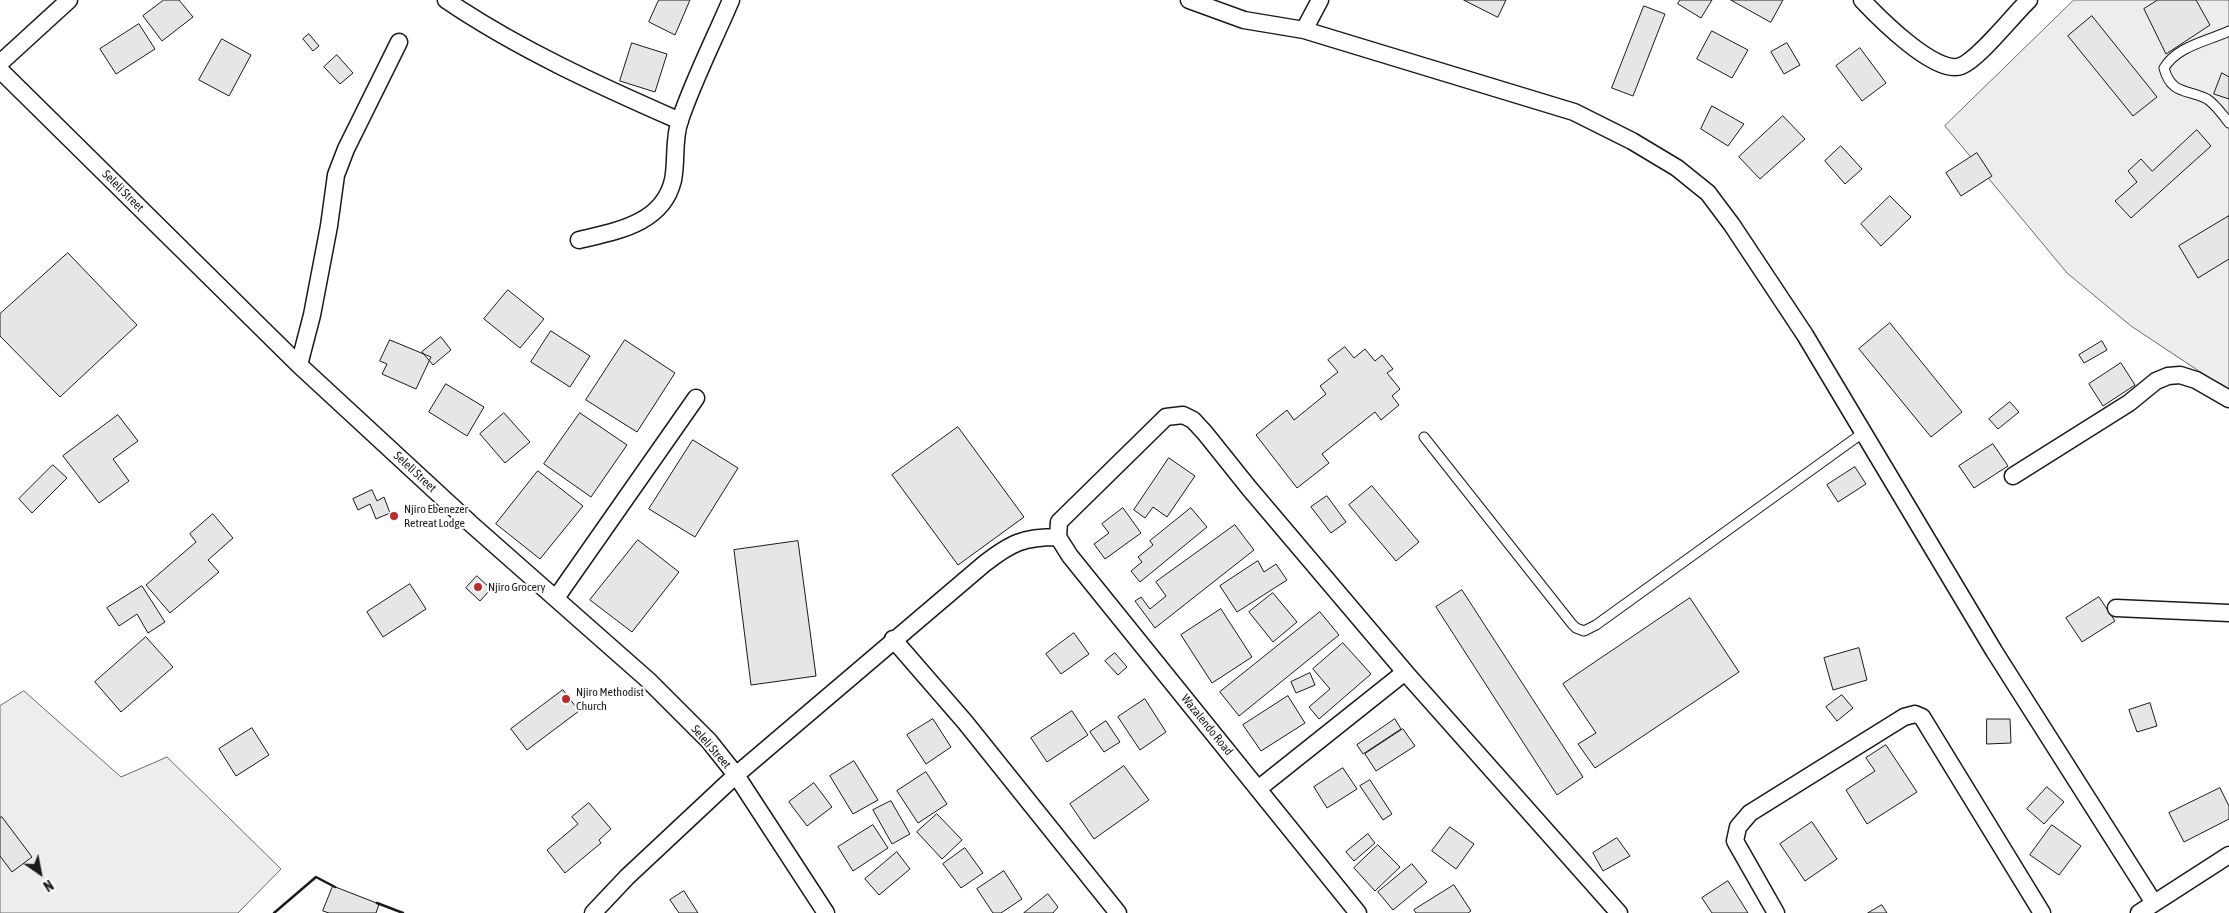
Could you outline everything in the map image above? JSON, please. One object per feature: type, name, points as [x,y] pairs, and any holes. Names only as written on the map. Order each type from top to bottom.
[{"type":"street","points":[[0,63],[68,0]]},
{"type":"street","points":[[446,0],[475,20],[611,91],[680,121]]},
{"type":"street","points":[[579,240],[626,228],[650,216],[668,196],[673,180],[680,121],[731,0]]},
{"type":"street","points":[[1189,0],[1244,20],[1304,30],[1574,112],[1677,168],[1708,193],[1732,225],[1805,335],[1994,651],[2154,903]]},
{"type":"street","points":[[1304,30],[1320,0]]},
{"type":"street","points":[[1862,0],[1878,16],[1928,57],[1943,65],[1956,67],[1963,65],[1984,47],[2029,0]]},
{"type":"street","points":[[299,364],[312,315],[330,226],[336,175],[346,149],[399,42]]},
{"type":"street","name":"Seleli Street","points":[[0,70],[299,364],[470,523],[648,680],[721,754],[826,913]]},
{"type":"street","points":[[2013,476],[2129,403],[2156,381],[2168,376],[2180,375],[2196,380],[2229,400]]},
{"type":"street","points":[[556,598],[696,398]]},
{"type":"street","points":[[593,913],[627,877],[736,775],[893,639],[1004,549],[1022,540],[1058,537],[1059,522],[1138,443],[1166,417],[1183,415],[1193,420],[1205,433],[1248,488],[1405,672],[1619,913]]},
{"type":"street","name":"Wazalendo Road","points":[[1058,537],[1070,556],[1358,913]]},
{"type":"street","points":[[2116,608],[2229,613]]},
{"type":"street","points":[[893,639],[965,722],[1118,913]]},
{"type":"street","points":[[1258,789],[1405,672]]},
{"type":"street","points":[[1776,913],[1735,841],[1738,827],[1750,813],[1904,717],[1915,714],[1922,717],[2042,913]]},
{"type":"street","points":[[2139,913],[2229,855]]},
{"type":"lane","points":[[2229,31],[2195,45],[2168,62],[2164,68],[2170,82],[2189,95],[2210,102],[2229,123]]},
{"type":"lane","points":[[1424,437],[1572,624],[1584,631],[1596,625],[1864,432]]},
{"type":"shaded area","points":[[2074,0],[2229,0],[2229,391],[2131,326],[2067,273],[1945,126]]},
{"type":"shaded area","points":[[24,691],[121,777],[167,757],[281,869],[238,913],[0,913],[0,706]]},
{"type":"building","points":[[164,0],[179,0],[193,17],[162,41],[143,16]]},
{"type":"building","points":[[659,0],[690,0],[675,35],[649,22]]},
{"type":"building","points":[[1464,0],[1506,0],[1498,17]]},
{"type":"building","points":[[1680,0],[1712,0],[1701,18],[1678,4]]},
{"type":"building","points":[[1731,0],[1783,0],[1771,22]]},
{"type":"building","points":[[2158,0],[2196,0],[2210,25],[2166,54],[2144,9]]},
{"type":"building","points":[[1644,6],[1665,14],[1633,96],[1612,88]]},
{"type":"building","points":[[2092,16],[2157,97],[2133,116],[2068,36]]},
{"type":"building","points":[[139,24],[155,49],[116,74],[100,49]]},
{"type":"building","points":[[1712,31],[1748,50],[1732,78],[1697,59]]},
{"type":"building","points":[[309,34],[319,46],[313,51],[303,39]]},
{"type":"building","points":[[222,39],[251,55],[229,96],[199,80]]},
{"type":"building","points":[[632,43],[667,54],[655,92],[620,81]]},
{"type":"building","points":[[1787,43],[1800,65],[1784,74],[1771,52]]},
{"type":"building","points":[[1860,48],[1886,83],[1862,101],[1836,66]]},
{"type":"building","points":[[337,55],[353,73],[340,84],[324,67]]},
{"type":"building","points":[[2222,73],[2229,77],[2229,99],[2214,94]]},
{"type":"building","points":[[1712,106],[1744,124],[1728,146],[1701,129]]},
{"type":"building","points":[[1783,116],[1805,139],[1760,179],[1739,157]]},
{"type":"building","points":[[2197,130],[2211,146],[2131,218],[2115,201],[2137,182],[2128,171],[2141,159],[2152,171]]},
{"type":"building","points":[[1841,146],[1862,169],[1845,184],[1825,161]]},
{"type":"building","points":[[1977,153],[1992,176],[1961,196],[1946,173]]},
{"type":"building","points":[[1890,196],[1911,217],[1881,246],[1861,224]]},
{"type":"building","points":[[2229,216],[2229,259],[2198,278],[2179,246]]},
{"type":"building","points":[[68,253],[137,325],[60,397],[0,336],[0,314]]},
{"type":"building","points":[[508,290],[544,319],[520,348],[484,319]]},
{"type":"building","points":[[1890,323],[1962,412],[1931,437],[1859,349]]},
{"type":"building","points":[[551,331],[590,356],[570,387],[531,362]]},
{"type":"building","points":[[441,337],[451,350],[433,365],[422,352]]},
{"type":"building","points":[[390,340],[431,357],[416,389],[382,374],[387,364],[380,361]]},
{"type":"building","points":[[625,340],[675,373],[637,432],[586,400]]},
{"type":"building","points":[[2102,341],[2107,350],[2084,363],[2079,355]]},
{"type":"building","points":[[1345,347],[1354,358],[1365,349],[1375,361],[1382,355],[1393,369],[1387,373],[1400,389],[1392,396],[1399,405],[1381,420],[1375,412],[1322,454],[1329,463],[1297,488],[1256,435],[1287,410],[1294,420],[1326,394],[1320,386],[1338,372],[1328,360]]},
{"type":"building","points":[[2121,363],[2135,385],[2103,406],[2089,384]]},
{"type":"building","points":[[446,384],[484,407],[467,436],[429,412]]},
{"type":"building","points":[[2010,402],[2019,412],[1998,429],[1989,419]]},
{"type":"building","points":[[504,413],[530,442],[505,463],[480,434]]},
{"type":"building","points":[[580,413],[627,445],[591,497],[544,464]]},
{"type":"building","points":[[118,415],[138,441],[113,459],[129,481],[99,503],[63,456]]},
{"type":"building","points":[[958,427],[1024,517],[958,565],[892,475]]},
{"type":"building","points":[[693,440],[738,468],[695,537],[649,509]]},
{"type":"building","points":[[1993,444],[2008,466],[1974,488],[1959,466]]},
{"type":"building","points":[[1169,458],[1195,476],[1167,517],[1153,507],[1145,518],[1134,510]]},
{"type":"building","points":[[53,465],[67,478],[32,513],[19,499]]},
{"type":"building","points":[[1855,467],[1866,484],[1838,502],[1827,485]]},
{"type":"building","points":[[538,471],[583,506],[540,559],[496,524]]},
{"type":"building","points":[[1372,486],[1419,542],[1396,561],[1349,505]]},
{"type":"building","points":[[372,490],[377,501],[384,497],[390,513],[376,519],[370,504],[358,510],[353,499]]},
{"type":"building","points":[[1327,496],[1346,522],[1331,533],[1311,507]]},
{"type":"building","points":[[1123,508],[1141,533],[1105,559],[1094,544],[1109,533],[1102,524]]},
{"type":"building","points":[[1191,508],[1207,527],[1140,582],[1131,571],[1142,562],[1138,557],[1153,545],[1150,541]]},
{"type":"building","points":[[213,514],[233,538],[208,560],[219,572],[170,613],[146,585],[196,542],[190,534]]},
{"type":"building","points":[[1235,525],[1254,550],[1155,628],[1135,601],[1141,597],[1150,609],[1166,596],[1156,582]]},
{"type":"building","points":[[638,540],[679,572],[632,632],[590,600]]},
{"type":"building","points":[[798,541],[816,676],[751,685],[734,550]]},
{"type":"building","points":[[1258,561],[1264,572],[1276,564],[1287,580],[1237,612],[1220,586]]},
{"type":"building","points":[[477,576],[491,589],[480,601],[466,588]]},
{"type":"building","points":[[410,584],[426,609],[383,637],[367,612]]},
{"type":"building","points":[[142,586],[165,622],[148,633],[137,614],[119,626],[107,608]]},
{"type":"building","points":[[1462,590],[1583,777],[1557,795],[1436,607]]},
{"type":"building","points":[[1273,593],[1297,622],[1273,642],[1249,612]]},
{"type":"building","points":[[2099,597],[2115,621],[2082,642],[2066,618]]},
{"type":"building","points":[[1690,598],[1739,672],[1595,768],[1578,744],[1596,733],[1563,684]]},
{"type":"building","points":[[1221,609],[1252,657],[1212,683],[1181,635]]},
{"type":"building","points":[[1320,612],[1339,635],[1239,716],[1220,692]]},
{"type":"building","points":[[1074,633],[1089,654],[1061,674],[1046,654]]},
{"type":"building","points":[[146,637],[173,667],[121,712],[95,682]]},
{"type":"building","points":[[1343,643],[1371,674],[1319,719],[1309,707],[1330,689],[1313,669]]},
{"type":"building","points":[[1859,648],[1867,680],[1833,690],[1824,658]]},
{"type":"building","points":[[1115,653],[1127,667],[1118,675],[1105,661]]},
{"type":"building","points":[[1310,673],[1315,685],[1296,693],[1291,682]]},
{"type":"building","points":[[563,690],[579,711],[527,750],[511,729]]},
{"type":"building","points":[[1842,695],[1853,708],[1837,721],[1826,707]]},
{"type":"building","points":[[1288,696],[1305,723],[1261,751],[1243,725]]},
{"type":"building","points":[[1145,699],[1166,732],[1140,750],[1118,717]]},
{"type":"building","points":[[2150,703],[2157,726],[2137,732],[2129,710]]},
{"type":"building","points":[[1072,711],[1088,735],[1047,762],[1031,738]]},
{"type":"building","points":[[933,719],[951,747],[926,764],[907,735]]},
{"type":"building","points":[[1395,719],[1401,729],[1363,754],[1357,745]]},
{"type":"building","points":[[1987,719],[2010,719],[2011,743],[1987,744]]},
{"type":"building","points":[[1106,721],[1120,742],[1104,752],[1090,732]]},
{"type":"building","points":[[252,728],[269,755],[236,776],[219,749]]},
{"type":"building","points":[[1403,729],[1415,746],[1376,771],[1365,754]]},
{"type":"building","points":[[1886,745],[1917,792],[1867,824],[1846,790],[1875,771],[1866,758]]},
{"type":"building","points":[[854,761],[878,800],[853,814],[830,776]]},
{"type":"building","points":[[1124,766],[1149,800],[1094,839],[1070,804]]},
{"type":"building","points":[[1343,768],[1357,789],[1327,808],[1314,787]]},
{"type":"building","points":[[926,772],[947,804],[918,823],[897,791]]},
{"type":"building","points":[[1370,780],[1392,814],[1383,820],[1360,786]]},
{"type":"building","points":[[814,783],[832,807],[807,826],[789,802]]},
{"type":"building","points":[[2047,787],[2064,802],[2044,824],[2027,809]]},
{"type":"building","points":[[2220,788],[2229,806],[2229,819],[2184,842],[2169,813]]},
{"type":"building","points":[[891,801],[910,834],[892,844],[873,810]]},
{"type":"building","points":[[589,803],[611,829],[599,840],[601,843],[565,873],[547,850],[578,824],[572,817]]},
{"type":"building","points":[[937,814],[962,840],[942,859],[917,832]]},
{"type":"building","points":[[2,817],[32,857],[12,872],[0,856],[0,818]]},
{"type":"building","points":[[1812,822],[1837,859],[1805,881],[1780,844]]},
{"type":"building","points":[[873,825],[888,848],[853,871],[838,847]]},
{"type":"building","points":[[2052,825],[2081,846],[2059,875],[2030,855]]},
{"type":"building","points":[[1450,827],[1474,844],[1456,869],[1432,851]]},
{"type":"building","points":[[1368,834],[1375,843],[1354,861],[1346,852]]},
{"type":"building","points":[[1617,838],[1630,856],[1603,871],[1593,853]]},
{"type":"building","points":[[1378,845],[1400,867],[1375,891],[1354,868]]},
{"type":"building","points":[[965,848],[983,873],[961,888],[943,864]]},
{"type":"building","points":[[897,852],[910,869],[879,895],[865,879]]},
{"type":"building","points":[[1412,864],[1427,882],[1393,910],[1378,892]]},
{"type":"building","points":[[1004,871],[1022,899],[1001,913],[993,913],[977,889]]},
{"type":"building","points":[[1728,881],[1748,913],[1712,913],[1702,898]]},
{"type":"building","points":[[1454,885],[1471,911],[1468,913],[1416,913],[1414,910]]},
{"type":"building","points":[[333,886],[379,904],[376,913],[329,913],[323,911]]},
{"type":"building","points":[[684,891],[698,913],[679,913],[670,900]]},
{"type":"building","points":[[1048,894],[1058,907],[1053,913],[1024,913]]},
{"type":"building","points":[[1882,905],[1887,913],[1868,913]]},
{"type":"wall","points":[[274,913],[316,877],[335,887]]},
{"type":"wall","points":[[377,903],[403,913]]},
{"type":"place","name":"Njiro Ebenezer Retreat Lodge","points":[[394,516]]},
{"type":"place","name":"Njiro Grocery","points":[[478,587]]},
{"type":"place","name":"Njiro Methodist Church","points":[[566,699]]}]
